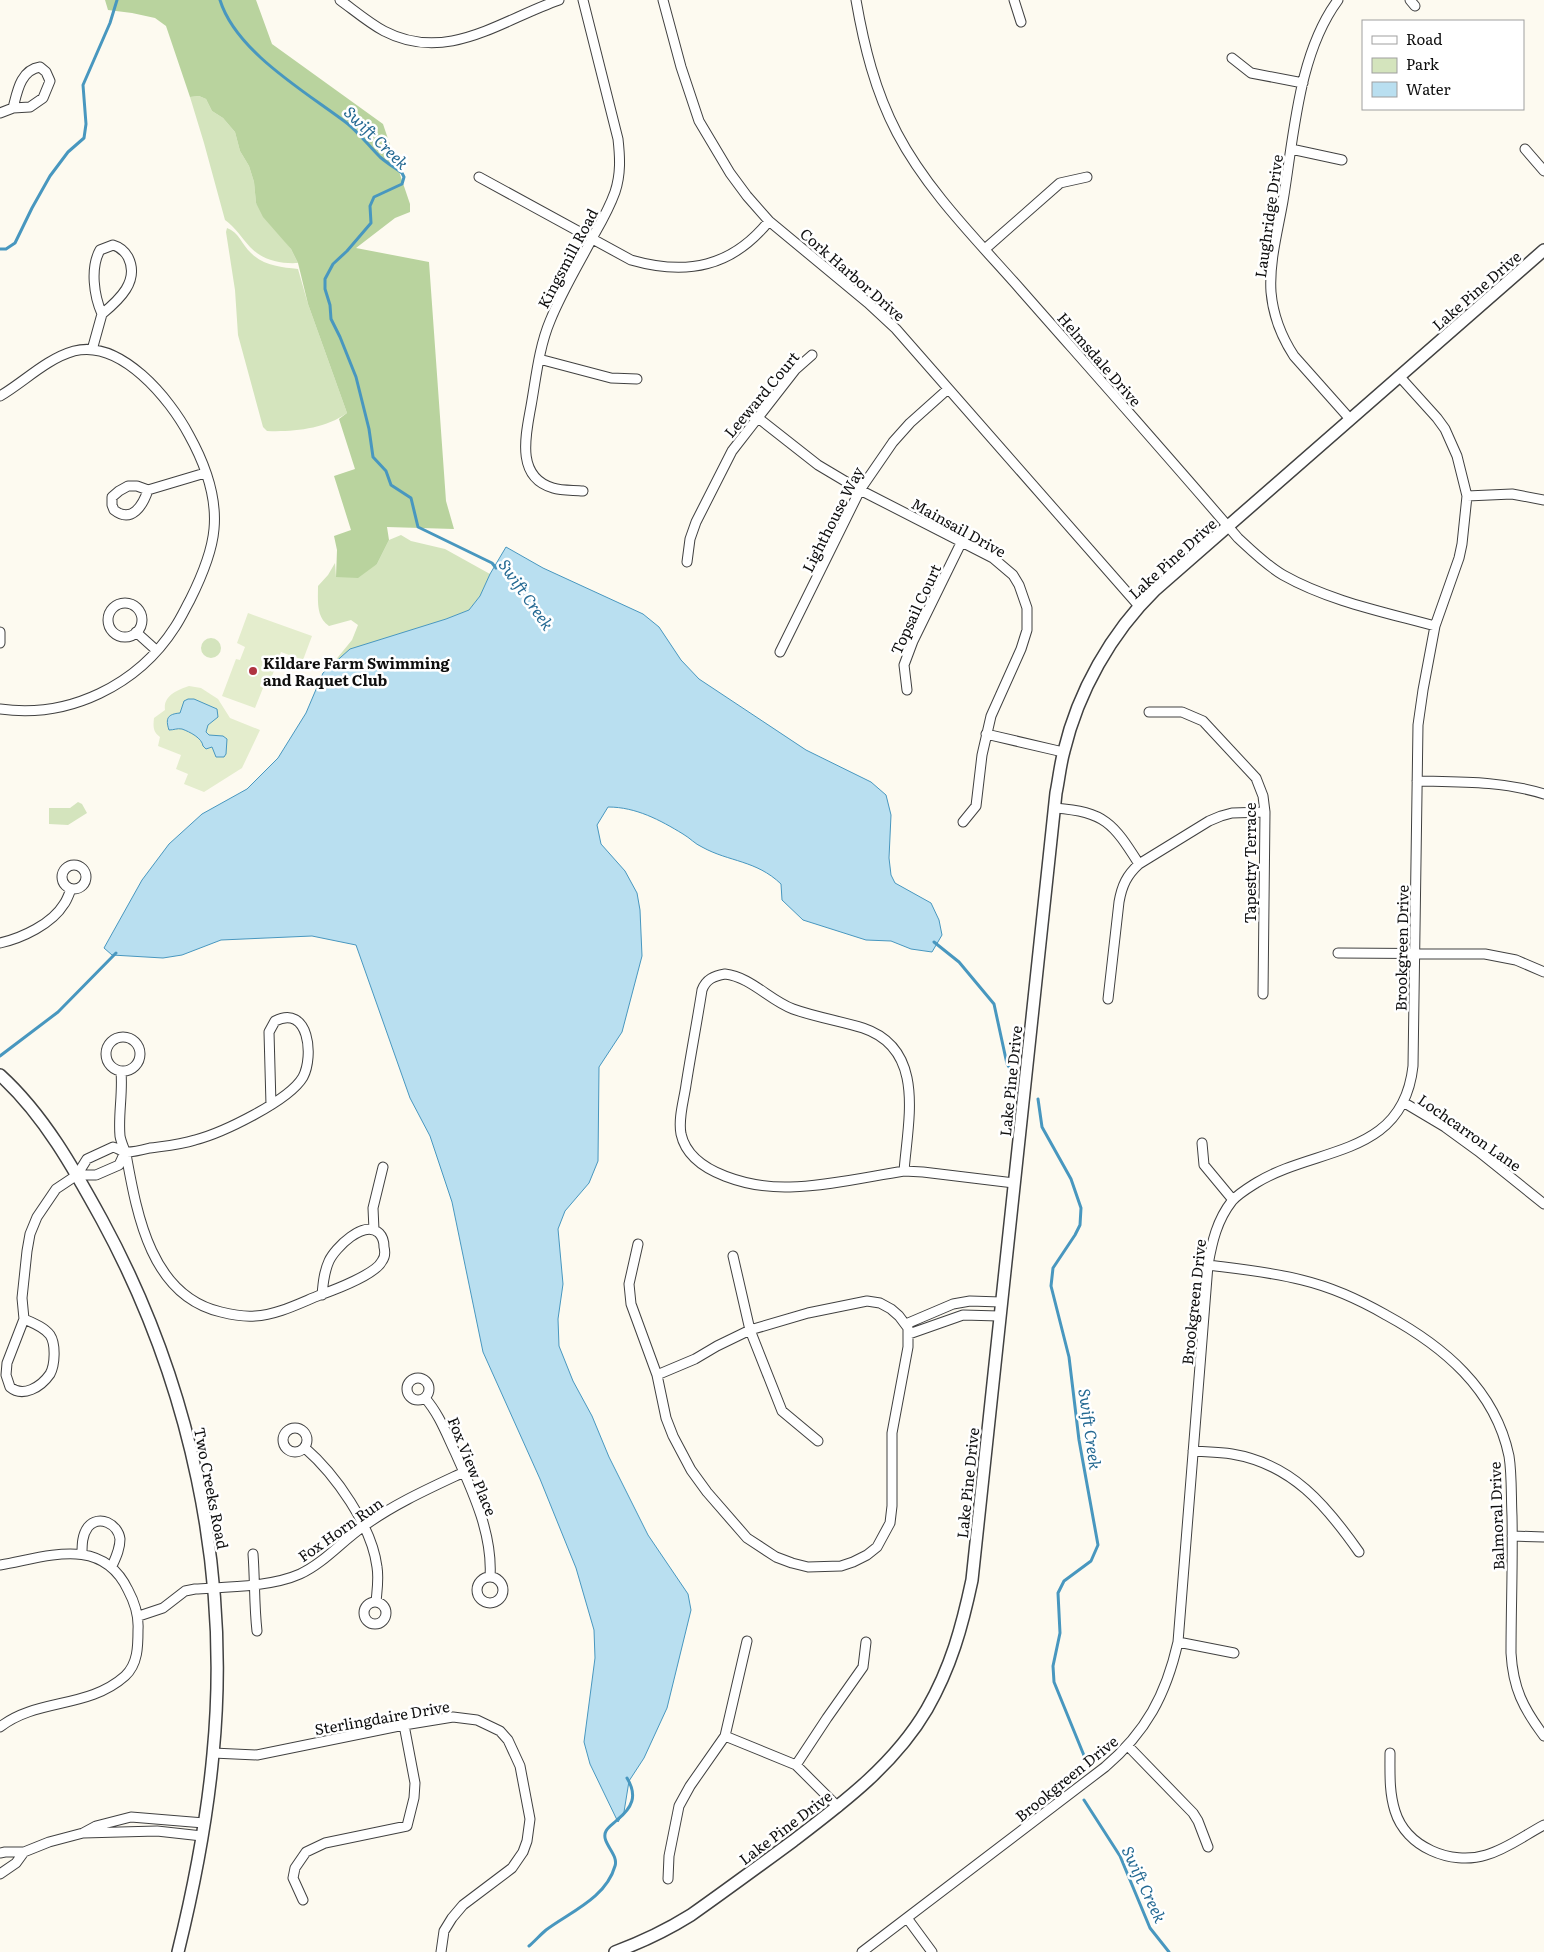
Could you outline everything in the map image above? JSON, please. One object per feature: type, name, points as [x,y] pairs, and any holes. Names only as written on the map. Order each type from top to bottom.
[{"type":"street","points":[[340,0],[372,24],[397,36],[440,44],[459,41],[484,32],[559,0]]},
{"type":"street","name":"Kingsmill Road","points":[[583,0],[611,106],[620,158],[619,174],[613,198],[550,321],[540,359],[525,438],[525,454],[528,465],[535,477],[553,488],[584,491]]},
{"type":"street","name":"Cork Harbor Drive","points":[[663,0],[680,67],[699,120],[730,173],[747,196],[769,221],[868,303],[896,329],[1139,606]]},
{"type":"street","name":"Helmsdale Drive","points":[[856,0],[866,53],[883,105],[897,134],[928,183],[1238,538],[1264,562],[1300,583],[1336,598],[1435,626]]},
{"type":"street","points":[[1014,0],[1021,22]]},
{"type":"street","name":"Laughridge Drive","points":[[1338,0],[1324,22],[1302,83],[1272,273],[1272,303],[1281,334],[1290,350],[1350,419]]},
{"type":"street","points":[[1232,58],[1251,73],[1302,83]]},
{"type":"street","points":[[0,113],[13,108],[30,107],[43,98],[50,81],[46,72],[40,67],[34,68],[20,82],[13,108]]},
{"type":"street","points":[[1291,149],[1342,160]]},
{"type":"street","points":[[1525,150],[1544,171]]},
{"type":"street","points":[[479,177],[631,260],[672,268],[689,268],[717,261],[732,254],[743,247],[769,221]]},
{"type":"street","points":[[985,249],[1060,183],[1087,177]]},
{"type":"street","points":[[92,350],[102,314],[96,292],[95,265],[100,250],[106,246],[113,245],[121,247],[126,254],[131,268],[130,284],[114,304],[102,314]]},
{"type":"street","name":"Lake Pine Drive","points":[[616,1952],[671,1928],[691,1915],[838,1807],[888,1760],[917,1723],[939,1686],[963,1625],[972,1580],[1055,808],[1063,752],[1074,718],[1092,676],[1139,606],[1544,250]]},
{"type":"street","points":[[0,396],[27,376],[74,351],[92,350],[112,355],[124,361],[141,374],[164,397],[189,434],[205,473],[212,498],[214,515],[214,529],[209,555],[200,580],[176,626],[156,650],[126,678],[99,694],[82,701],[40,710],[0,708]]},
{"type":"street","name":"Leeward Court","points":[[687,562],[690,539],[696,522],[732,451],[795,370],[812,355]]},
{"type":"street","points":[[540,359],[611,378],[638,379]]},
{"type":"street","name":"Brookgreen Drive","points":[[862,1952],[1105,1768],[1128,1746],[1151,1716],[1169,1676],[1178,1642],[1208,1265],[1214,1234],[1224,1212],[1233,1200],[1249,1187],[1277,1172],[1365,1140],[1392,1118],[1403,1102],[1410,1083],[1413,1066],[1417,781],[1420,709],[1435,626],[1459,558],[1465,529],[1467,496],[1457,456],[1445,429],[1400,377]]},
{"type":"street","name":"Lighthouse Way","points":[[780,652],[860,490],[893,442],[910,423],[948,389]]},
{"type":"street","name":"Mainsail Drive","points":[[757,417],[818,465],[860,490],[993,558],[1013,575],[1024,595],[1027,608],[1027,630],[1021,649],[991,716],[982,755],[976,806],[963,822]]},
{"type":"street","points":[[148,490],[205,473]]},
{"type":"street","points":[[1467,496],[1512,494],[1544,500]]},
{"type":"street","name":"Topsail Court","points":[[906,690],[904,664],[913,641],[962,542]]},
{"type":"street","points":[[0,632],[0,643]]},
{"type":"street","points":[[136,632],[156,650]]},
{"type":"street","name":"Tapestry Terrace","points":[[1149,712],[1182,712],[1203,722],[1256,778],[1263,796],[1265,812],[1263,994]]},
{"type":"street","points":[[986,734],[1063,752]]},
{"type":"street","points":[[1417,781],[1484,783],[1544,794]]},
{"type":"street","points":[[1055,808],[1090,813],[1103,820],[1120,833],[1140,864]]},
{"type":"street","points":[[1108,999],[1121,890],[1126,878],[1140,864],[1210,821],[1232,813],[1265,812]]},
{"type":"street","points":[[0,943],[45,923],[65,904],[71,889]]},
{"type":"street","points":[[1338,953],[1485,954],[1516,960],[1544,972]]},
{"type":"street","points":[[904,1171],[910,1092],[906,1070],[889,1044],[873,1032],[863,1028],[791,1008],[734,975],[717,975],[707,981],[702,990],[680,1125],[684,1143],[696,1160],[715,1172],[734,1178],[756,1184],[788,1187],[904,1171],[1014,1183]]},
{"type":"street","points":[[24,1319],[42,1328],[50,1336],[54,1354],[50,1374],[29,1391],[21,1392],[10,1387],[6,1375],[7,1363],[24,1319],[22,1298],[30,1234],[36,1217],[47,1199],[64,1183],[77,1175],[87,1159],[113,1147],[125,1152],[196,1140],[271,1105],[296,1087],[308,1067],[308,1046],[300,1023],[290,1018],[275,1021],[270,1032],[271,1105]]},
{"type":"street","points":[[127,1037],[137,1044],[141,1054],[140,1060],[133,1069],[121,1072],[112,1068],[106,1060],[106,1050],[108,1045],[116,1038],[127,1037]]},
{"type":"street","points":[[121,1072],[120,1137],[125,1152],[129,1178],[146,1238],[165,1274],[180,1292],[201,1306],[218,1311],[251,1316],[268,1314],[322,1295],[379,1266],[383,1260],[384,1245],[380,1234],[368,1228],[361,1230],[338,1248],[330,1259],[325,1271],[322,1295]]},
{"type":"street","name":"Two Creeks Road","points":[[0,1075],[22,1096],[34,1111],[77,1175],[118,1251],[137,1292],[165,1363],[180,1409],[199,1486],[213,1588],[216,1696],[213,1753],[204,1823],[178,1952]]},
{"type":"street","name":"Lochcarron Lane","points":[[1403,1102],[1445,1127],[1544,1204]]},
{"type":"street","points":[[1202,1143],[1204,1165],[1233,1200]]},
{"type":"street","points":[[77,1175],[96,1175],[119,1165],[125,1152]]},
{"type":"street","points":[[374,1230],[373,1208],[384,1167]]},
{"type":"street","points":[[638,1244],[629,1284],[630,1304],[657,1375],[666,1418],[673,1436],[691,1470],[707,1492],[747,1538],[776,1557],[792,1563],[808,1567],[841,1566],[853,1562],[877,1547],[890,1523],[892,1506],[892,1434],[909,1334],[906,1324],[891,1309],[880,1303],[867,1301],[808,1312],[750,1330],[695,1359],[657,1375]]},
{"type":"street","points":[[733,1256],[750,1330],[782,1411],[818,1441]]},
{"type":"street","name":"Balmoral Drive","points":[[1208,1265],[1304,1280],[1363,1302],[1405,1325],[1444,1352],[1458,1364],[1485,1397],[1505,1442],[1511,1479],[1511,1653],[1514,1682],[1528,1715],[1544,1736]]},
{"type":"street","points":[[906,1324],[954,1304],[1001,1302]]},
{"type":"street","points":[[909,1334],[963,1315],[999,1316]]},
{"type":"street","name":"Fox View Place","points":[[426,1398],[437,1414],[464,1472],[484,1526],[490,1559],[490,1577]]},
{"type":"street","points":[[305,1448],[319,1460],[332,1476],[363,1526],[377,1566],[376,1602]]},
{"type":"street","points":[[1193,1451],[1244,1456],[1289,1476],[1313,1495],[1340,1526],[1359,1552]]},
{"type":"street","name":"Fox Horn Run","points":[[139,1616],[163,1608],[185,1591],[255,1584],[300,1574],[316,1564],[363,1526],[417,1494],[464,1472]]},
{"type":"street","points":[[82,1554],[82,1541],[88,1527],[94,1522],[102,1521],[112,1524],[117,1530],[120,1539],[112,1566]]},
{"type":"street","points":[[1512,1536],[1544,1537]]},
{"type":"street","points":[[0,1565],[59,1554],[82,1554],[96,1558],[112,1566],[119,1574],[126,1585],[139,1616],[136,1656],[132,1667],[126,1675],[108,1688],[92,1696],[31,1711],[7,1721],[0,1727]]},
{"type":"street","points":[[253,1554],[257,1631]]},
{"type":"street","points":[[668,1879],[673,1831],[679,1806],[690,1786],[725,1736],[747,1641]]},
{"type":"street","points":[[796,1765],[863,1667],[866,1642]]},
{"type":"street","points":[[1178,1642],[1234,1653]]},
{"type":"street","name":"Sterlingdaire Drive","points":[[213,1753],[257,1755],[453,1717],[478,1720],[490,1725],[504,1736],[515,1753],[520,1766],[530,1830],[523,1852],[512,1868],[463,1905],[452,1918],[444,1931],[441,1952]]},
{"type":"street","points":[[303,1900],[294,1878],[295,1868],[306,1852],[325,1842],[407,1826],[414,1798],[415,1783],[404,1725]]},
{"type":"street","points":[[725,1736],[796,1765],[838,1807]]},
{"type":"street","points":[[1128,1746],[1193,1813],[1208,1848]]},
{"type":"street","points":[[1390,1754],[1390,1789],[1393,1807],[1399,1821],[1412,1837],[1435,1852],[1461,1858],[1486,1855],[1504,1848],[1544,1825]]},
{"type":"street","points":[[83,1833],[96,1826],[131,1816],[204,1823]]},
{"type":"street","points":[[0,1853],[24,1852],[49,1842],[83,1833],[156,1831],[202,1836]]},
{"type":"street","points":[[0,1874],[16,1863],[24,1852]]},
{"type":"street","points":[[908,1918],[932,1952]]},
{"type":"green space","points":[[105,0],[256,0],[272,44],[383,124],[410,204],[410,212],[395,218],[356,248],[429,262],[446,501],[454,529],[387,527],[389,540],[377,564],[358,578],[336,577],[337,550],[334,536],[351,530],[334,476],[355,469],[339,419],[347,413],[308,304],[298,263],[291,249],[263,217],[256,203],[254,182],[249,166],[240,151],[235,132],[223,118],[212,111],[206,99],[199,96],[190,97],[166,26],[155,18],[108,10]]},
{"type":"green space","points":[[199,96],[206,99],[212,111],[223,118],[235,132],[240,151],[249,166],[254,182],[256,203],[291,249],[298,263],[278,262],[260,255],[225,220],[190,97]]},
{"type":"green space","points":[[227,228],[235,232],[248,250],[261,261],[298,269],[308,304],[347,413],[329,423],[298,430],[267,431],[263,427],[238,335],[235,290],[226,232]]},
{"type":"green space","points":[[401,535],[411,541],[445,549],[490,574],[480,596],[469,610],[351,649],[329,668],[352,640],[358,625],[351,620],[329,626],[320,613],[318,586],[328,575],[335,563],[336,577],[377,564],[389,540]]},
{"type":"green space","name":"Kildare Farm Swimming and Raquet Club","points":[[248,613],[312,636],[303,660],[281,652],[269,684],[261,682],[260,686],[263,688],[255,708],[222,696],[236,659],[240,660],[245,647],[237,643]]},
{"type":"green space","points":[[211,638],[218,641],[221,648],[218,655],[211,658],[204,655],[201,648],[204,641]]},
{"type":"green space","points":[[189,686],[201,688],[218,699],[230,718],[260,730],[242,768],[204,792],[184,784],[188,774],[176,769],[181,755],[158,746],[160,737],[154,727],[154,718],[165,710],[166,701],[169,697]]},
{"type":"green space","points":[[78,802],[82,804],[87,813],[68,825],[49,824],[49,808],[70,808]]},
{"type":"water","points":[[506,547],[543,568],[643,614],[659,627],[681,660],[699,679],[806,750],[871,782],[886,795],[891,815],[889,858],[891,875],[895,883],[931,903],[939,920],[942,935],[932,952],[911,949],[891,941],[866,940],[803,920],[782,900],[781,884],[772,876],[752,866],[712,852],[657,819],[628,809],[608,807],[597,825],[601,844],[625,871],[637,893],[640,910],[642,956],[622,1032],[599,1067],[598,1161],[589,1183],[565,1211],[558,1229],[563,1284],[558,1319],[559,1346],[573,1381],[592,1416],[609,1457],[648,1535],[688,1594],[691,1610],[667,1708],[644,1758],[629,1781],[624,1812],[618,1822],[590,1764],[584,1742],[595,1658],[594,1630],[576,1568],[540,1479],[483,1352],[452,1202],[430,1136],[410,1098],[356,945],[312,936],[221,940],[182,955],[163,958],[112,955],[104,948],[142,880],[169,844],[202,814],[247,789],[278,758],[306,713],[323,673],[350,649],[469,610],[480,596]]},
{"type":"water","points":[[194,699],[217,709],[218,717],[208,725],[206,732],[209,735],[223,736],[227,739],[224,757],[216,757],[212,747],[206,749],[198,738],[189,732],[182,729],[169,730],[168,717],[180,713],[184,701]]},
{"type":"waterway","points":[[0,249],[6,249],[15,243],[50,176],[68,152],[84,138],[86,124],[83,85],[110,23],[117,0]]},
{"type":"waterway","name":"Swift Creek","points":[[220,0],[228,19],[256,54],[274,70],[348,124],[380,157],[402,173],[404,177],[402,184],[374,197],[370,206],[371,223],[333,264],[325,279],[331,319],[356,377],[369,429],[373,457],[386,471],[391,485],[411,498],[418,527],[492,563],[496,568]]},
{"type":"waterway","name":"Swift Creek","points":[[934,942],[959,962],[994,1004],[1007,1064],[1013,1073]]},
{"type":"waterway","points":[[0,1056],[58,1012],[116,953]]},
{"type":"waterway","name":"Swift Creek","points":[[1038,1099],[1042,1127],[1071,1179],[1081,1208],[1080,1225],[1053,1268],[1051,1286],[1069,1357],[1079,1440],[1098,1545],[1091,1561],[1064,1581],[1058,1593],[1060,1633],[1053,1666],[1054,1682],[1085,1758]]},
{"type":"waterway","points":[[529,1946],[546,1930],[596,1896],[610,1877],[616,1862],[605,1839],[605,1835],[607,1830],[626,1811],[632,1801],[632,1790],[627,1778]]},
{"type":"waterway","name":"Swift Creek","points":[[1084,1800],[1120,1856],[1150,1928],[1169,1952]]},
{"type":"place","name":"Kildare Farm Swimming and Raquet Club","points":[[253,671]]}]
